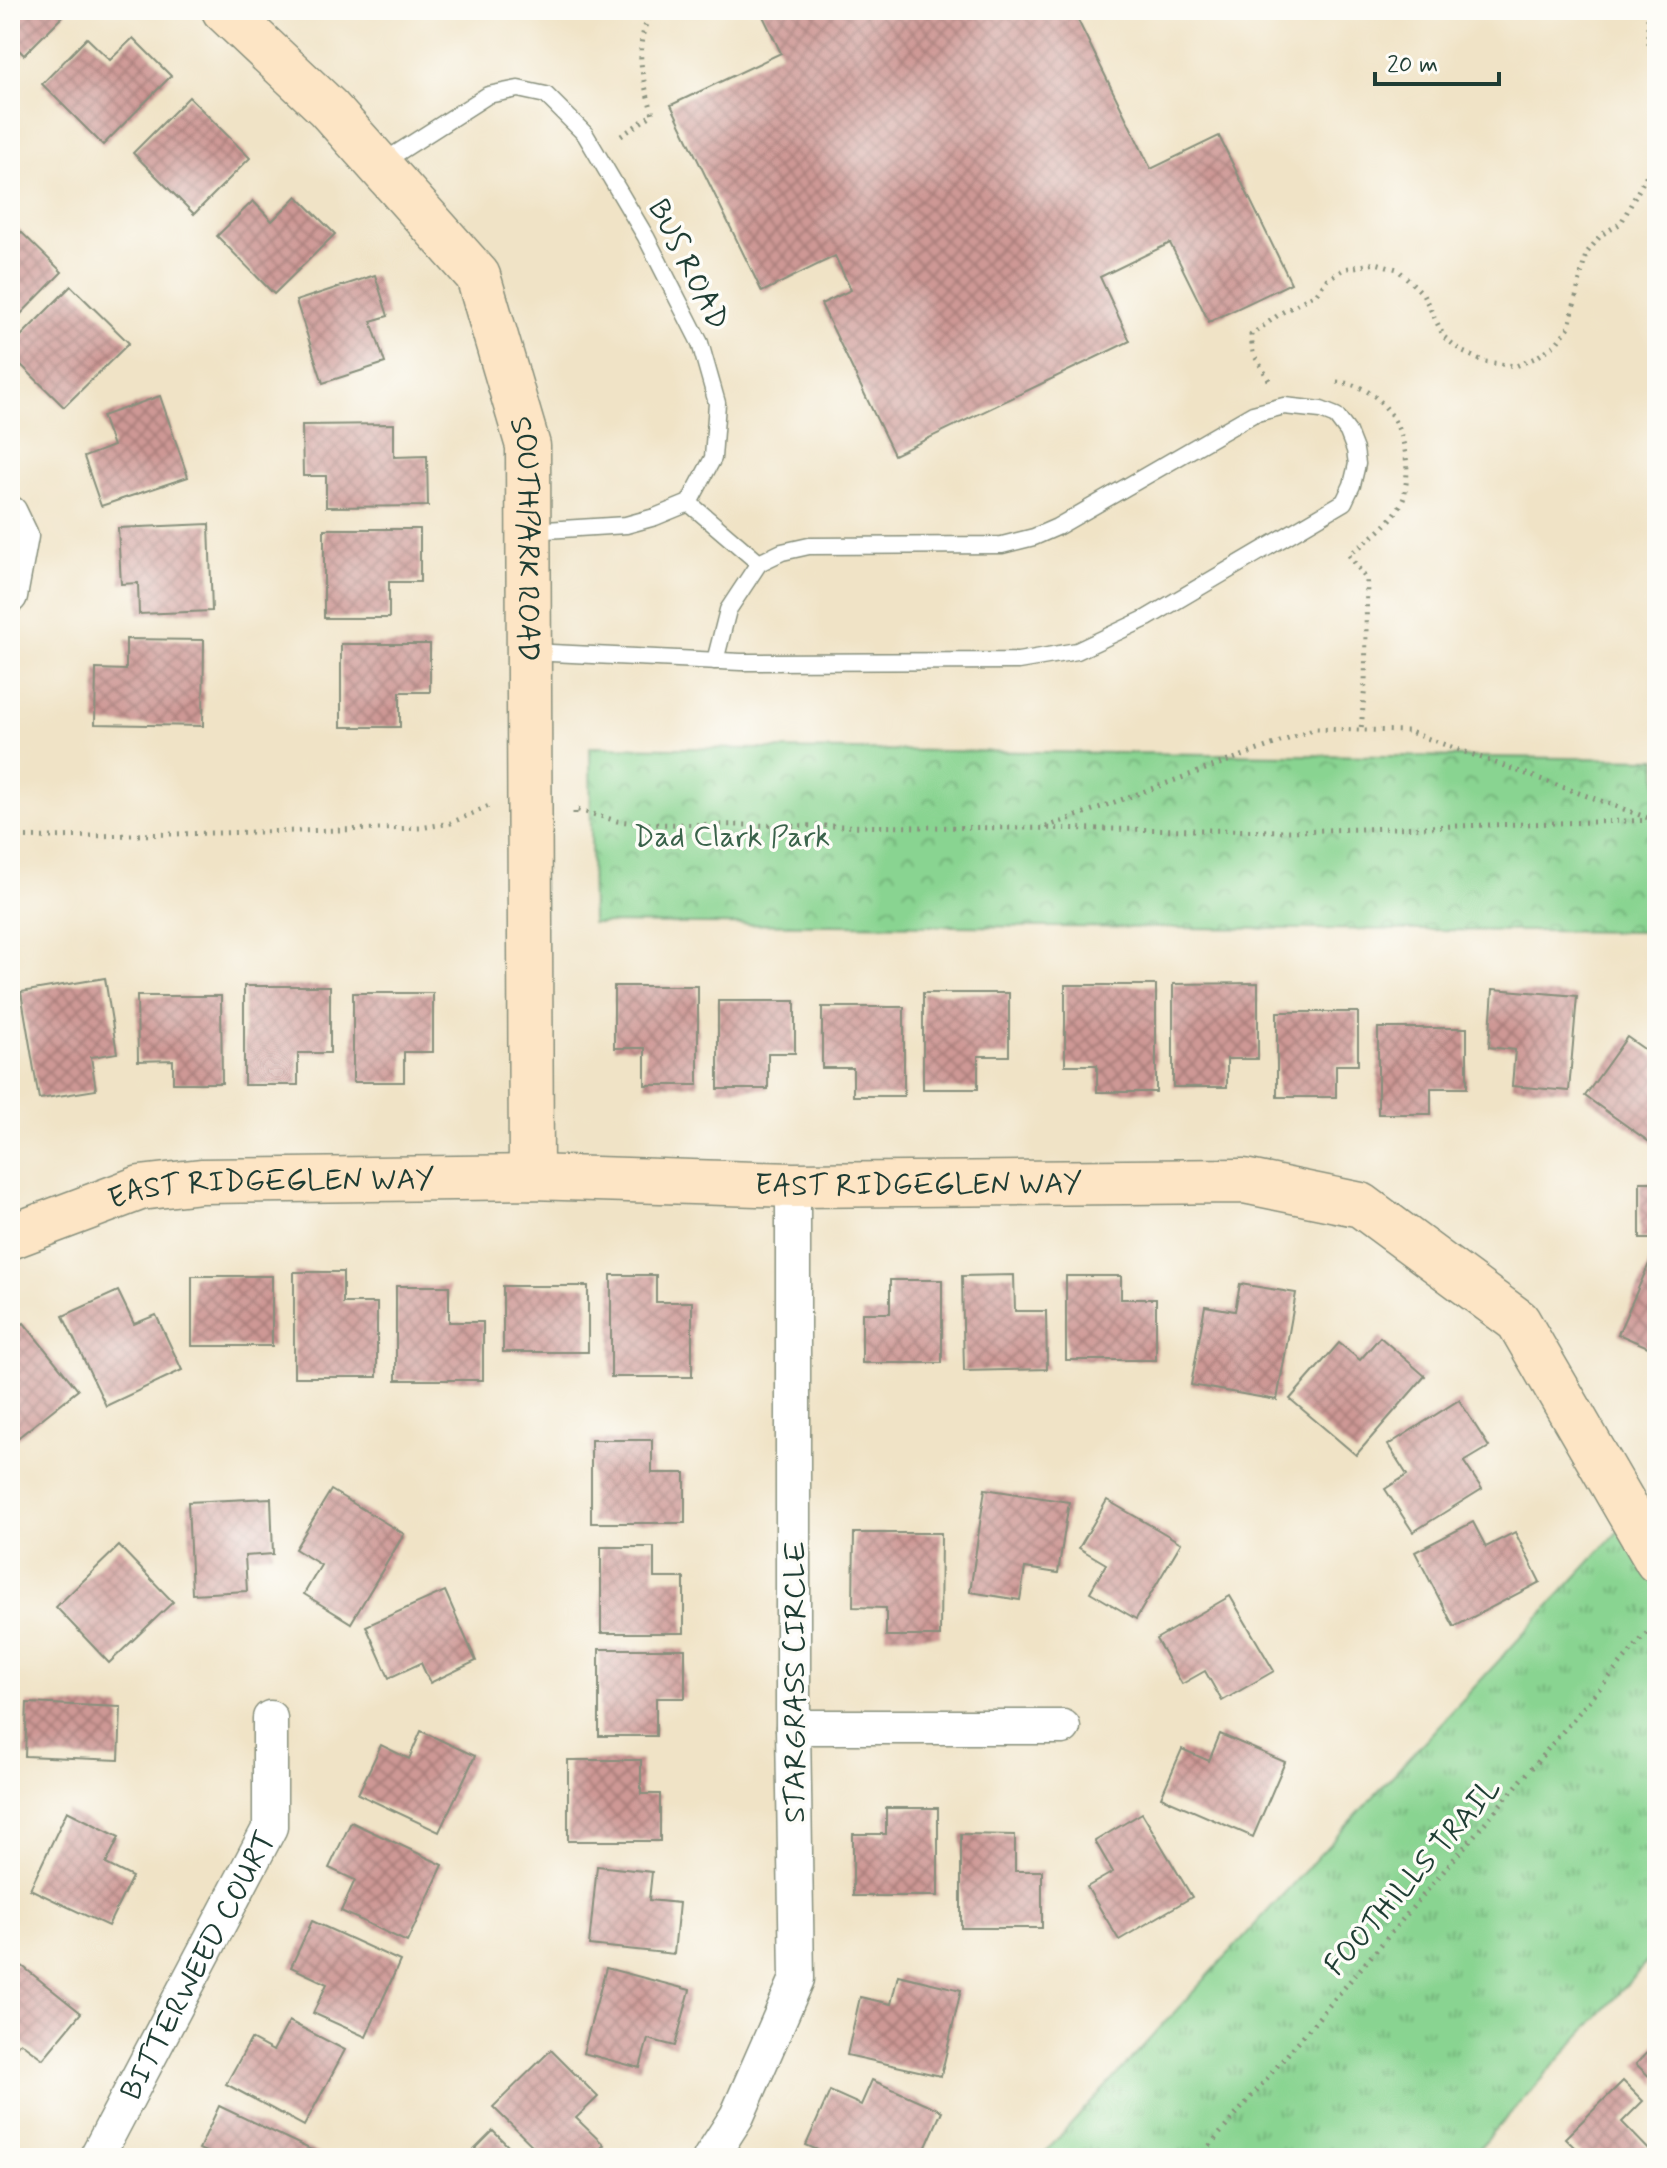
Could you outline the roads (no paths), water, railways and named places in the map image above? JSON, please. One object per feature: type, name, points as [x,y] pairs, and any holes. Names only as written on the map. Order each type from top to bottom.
[{"type":"street","name":"SOUTHPARK ROAD","points":[[224,10],[328,108],[478,276],[528,446],[531,1177]]},
{"type":"street","points":[[10,513],[21,536],[10,596]]},
{"type":"street","name":"EAST RIDGEGLEN WAY","points":[[10,1237],[140,1188],[201,1181],[531,1177],[793,1185],[1244,1181],[1361,1205],[1518,1321],[1657,1561]]},
{"type":"street","name":"STARGRASS CIRCLE","points":[[710,2158],[737,2116],[797,1979],[793,1727],[793,1185]]},
{"type":"street","name":"BITTERWEED COURT","points":[[96,2158],[270,1827],[270,1718]]},
{"type":"street","points":[[793,1727],[1063,1727]]},
{"type":"lane","name":"BUS ROAD","points":[[379,165],[488,95],[518,89],[546,95],[585,134],[646,237],[700,343],[717,403],[713,458],[689,503]]},
{"type":"lane","points":[[529,652],[715,661],[1018,661],[1077,651],[1147,618],[1344,502],[1357,464],[1355,450],[1348,432],[1336,416],[1321,410],[1284,406],[1253,414],[1070,520],[1034,537],[1002,545],[809,546],[782,552],[759,563],[728,610],[715,661]]},
{"type":"lane","points":[[529,531],[626,525],[689,503],[759,563]]},
{"type":"park label","name":"Dad Clark Park","points":[[732,836]]}]
